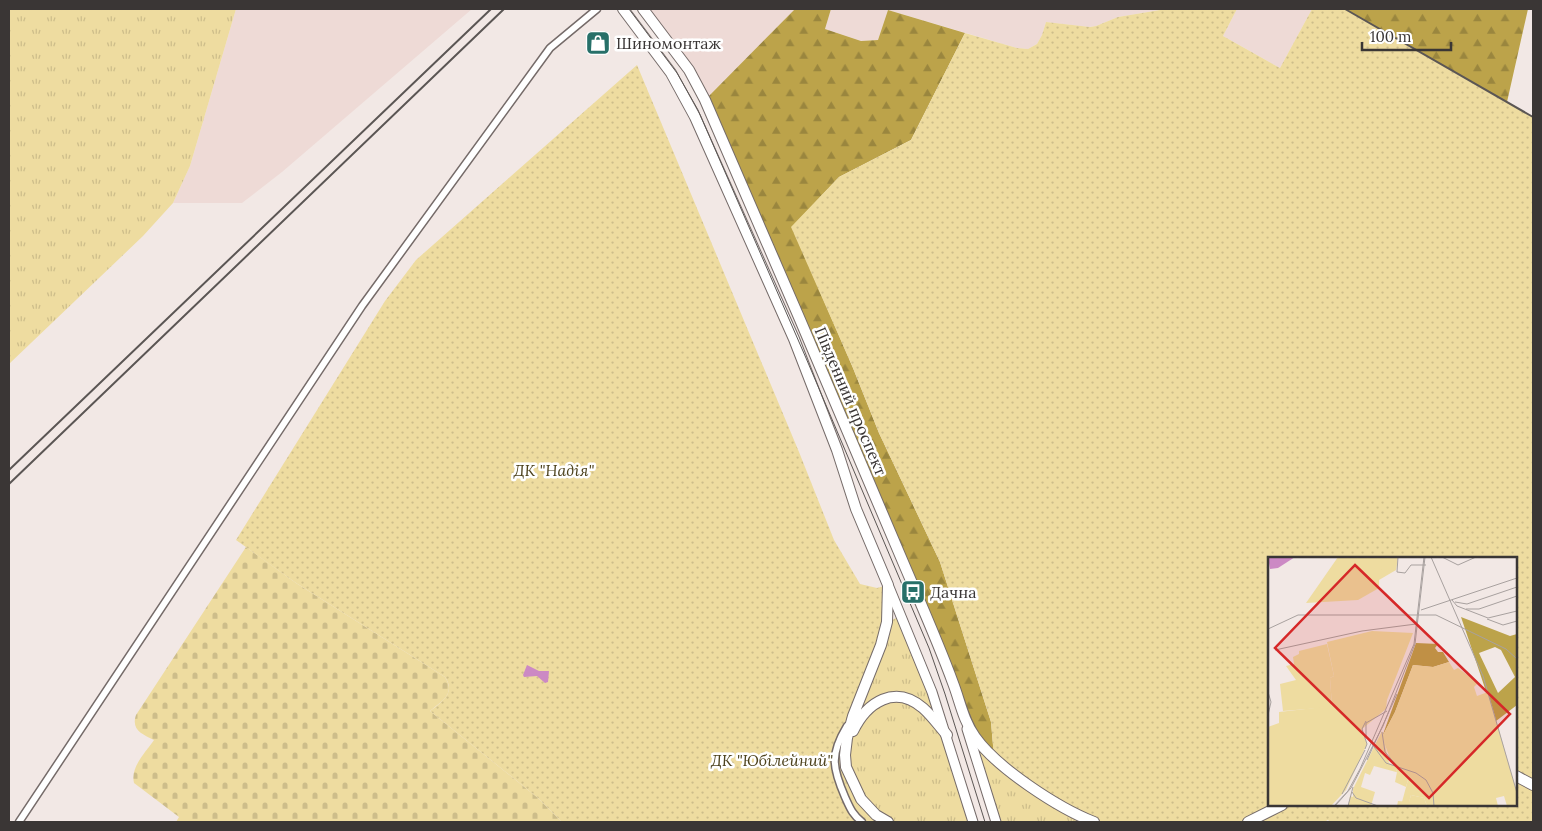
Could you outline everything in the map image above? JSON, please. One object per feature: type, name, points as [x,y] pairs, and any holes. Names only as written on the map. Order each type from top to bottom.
[{"type":"main road","name":"Південний проспект","points":[[623,9],[671,73],[695,117],[794,339],[837,450],[856,509],[932,692],[973,822]]},
{"type":"main road","name":"Південний проспект","points":[[644,9],[689,70],[705,100],[806,332],[953,683],[996,822]]},
{"type":"main road","points":[[888,585],[887,622],[881,645],[853,716],[845,755],[846,767],[857,793],[870,810],[888,822]]},
{"type":"main road","points":[[845,755],[854,728],[865,711],[875,703],[886,698],[907,699],[917,704],[930,714],[947,735]]},
{"type":"main road","points":[[965,722],[983,747],[1011,771],[1068,811],[1094,822]]},
{"type":"main road","points":[[1517,777],[1533,785]]},
{"type":"main road","points":[[1248,822],[1280,806]]},
{"type":"street","points":[[19,822],[362,306],[550,48],[597,9]]},
{"type":"street","points":[[853,716],[839,738],[834,767],[853,814],[862,822]]},
{"type":"shaded area","points":[[236,9],[472,9],[282,172],[242,203],[173,203],[190,166]]},
{"type":"shaded area","points":[[643,9],[795,9],[705,100]]},
{"type":"shaded area","points":[[831,9],[1166,9],[1118,17],[1089,27],[1046,22],[1037,44],[1028,49],[1017,48],[888,10],[878,40],[861,41],[825,29]]},
{"type":"shaded area","points":[[1237,9],[1312,9],[1280,68],[1223,36]]},
{"type":"shaded area","points":[[527,665],[539,671],[549,671],[548,682],[545,683],[537,676],[524,677]]},
{"type":"green space","points":[[9,9],[236,9],[190,166],[173,203],[143,236],[9,364]]},
{"type":"green space","points":[[795,9],[831,9],[825,29],[861,41],[878,40],[888,10],[965,33],[911,140],[839,177],[792,227],[879,433],[940,562],[991,722],[994,757],[983,747],[953,683],[705,100]]},
{"type":"green space","points":[[1166,9],[1237,9],[1223,36],[1280,68],[1312,9],[1345,9],[1533,117],[1533,822],[1330,822],[1328,820],[1324,822],[1094,822],[994,757],[991,722],[940,562],[879,433],[853,368],[791,227],[839,177],[911,140],[965,33],[1017,48],[1028,49],[1037,44],[1046,22],[1096,26],[1118,17]]},
{"type":"green space","points":[[1345,9],[1528,9],[1507,102]]},
{"type":"green space","name":"ДК \"Надія\"","points":[[637,65],[834,540],[860,584],[877,588],[888,585],[881,645],[839,738],[834,767],[853,814],[862,822],[562,822],[538,798],[430,711],[446,697],[449,688],[445,677],[296,583],[236,540],[385,301],[416,260]]},
{"type":"green space","points":[[246,547],[296,583],[445,677],[449,688],[448,693],[430,711],[538,798],[562,822],[176,822],[179,817],[134,783],[133,777],[136,766],[154,740],[136,728],[136,715]]},
{"type":"green space","points":[[901,616],[973,822],[862,822],[853,814],[839,783],[836,751],[887,622]]},
{"type":"green space","points":[[965,722],[1094,822],[996,822]]},
{"type":"tram line","points":[[629,9],[677,73],[698,110],[929,648],[985,822]]},
{"type":"railway","points":[[9,470],[491,9]]},
{"type":"railway","points":[[9,484],[504,9]]},
{"type":"railway","points":[[1345,9],[1533,117]]},
{"type":"place","name":"Шиномонтаж","points":[[598,43]]},
{"type":"place","name":"Дачна","points":[[913,592]]},
{"type":"park label","name":"ДК \"Юбілейний\"","points":[[772,760]]}]
